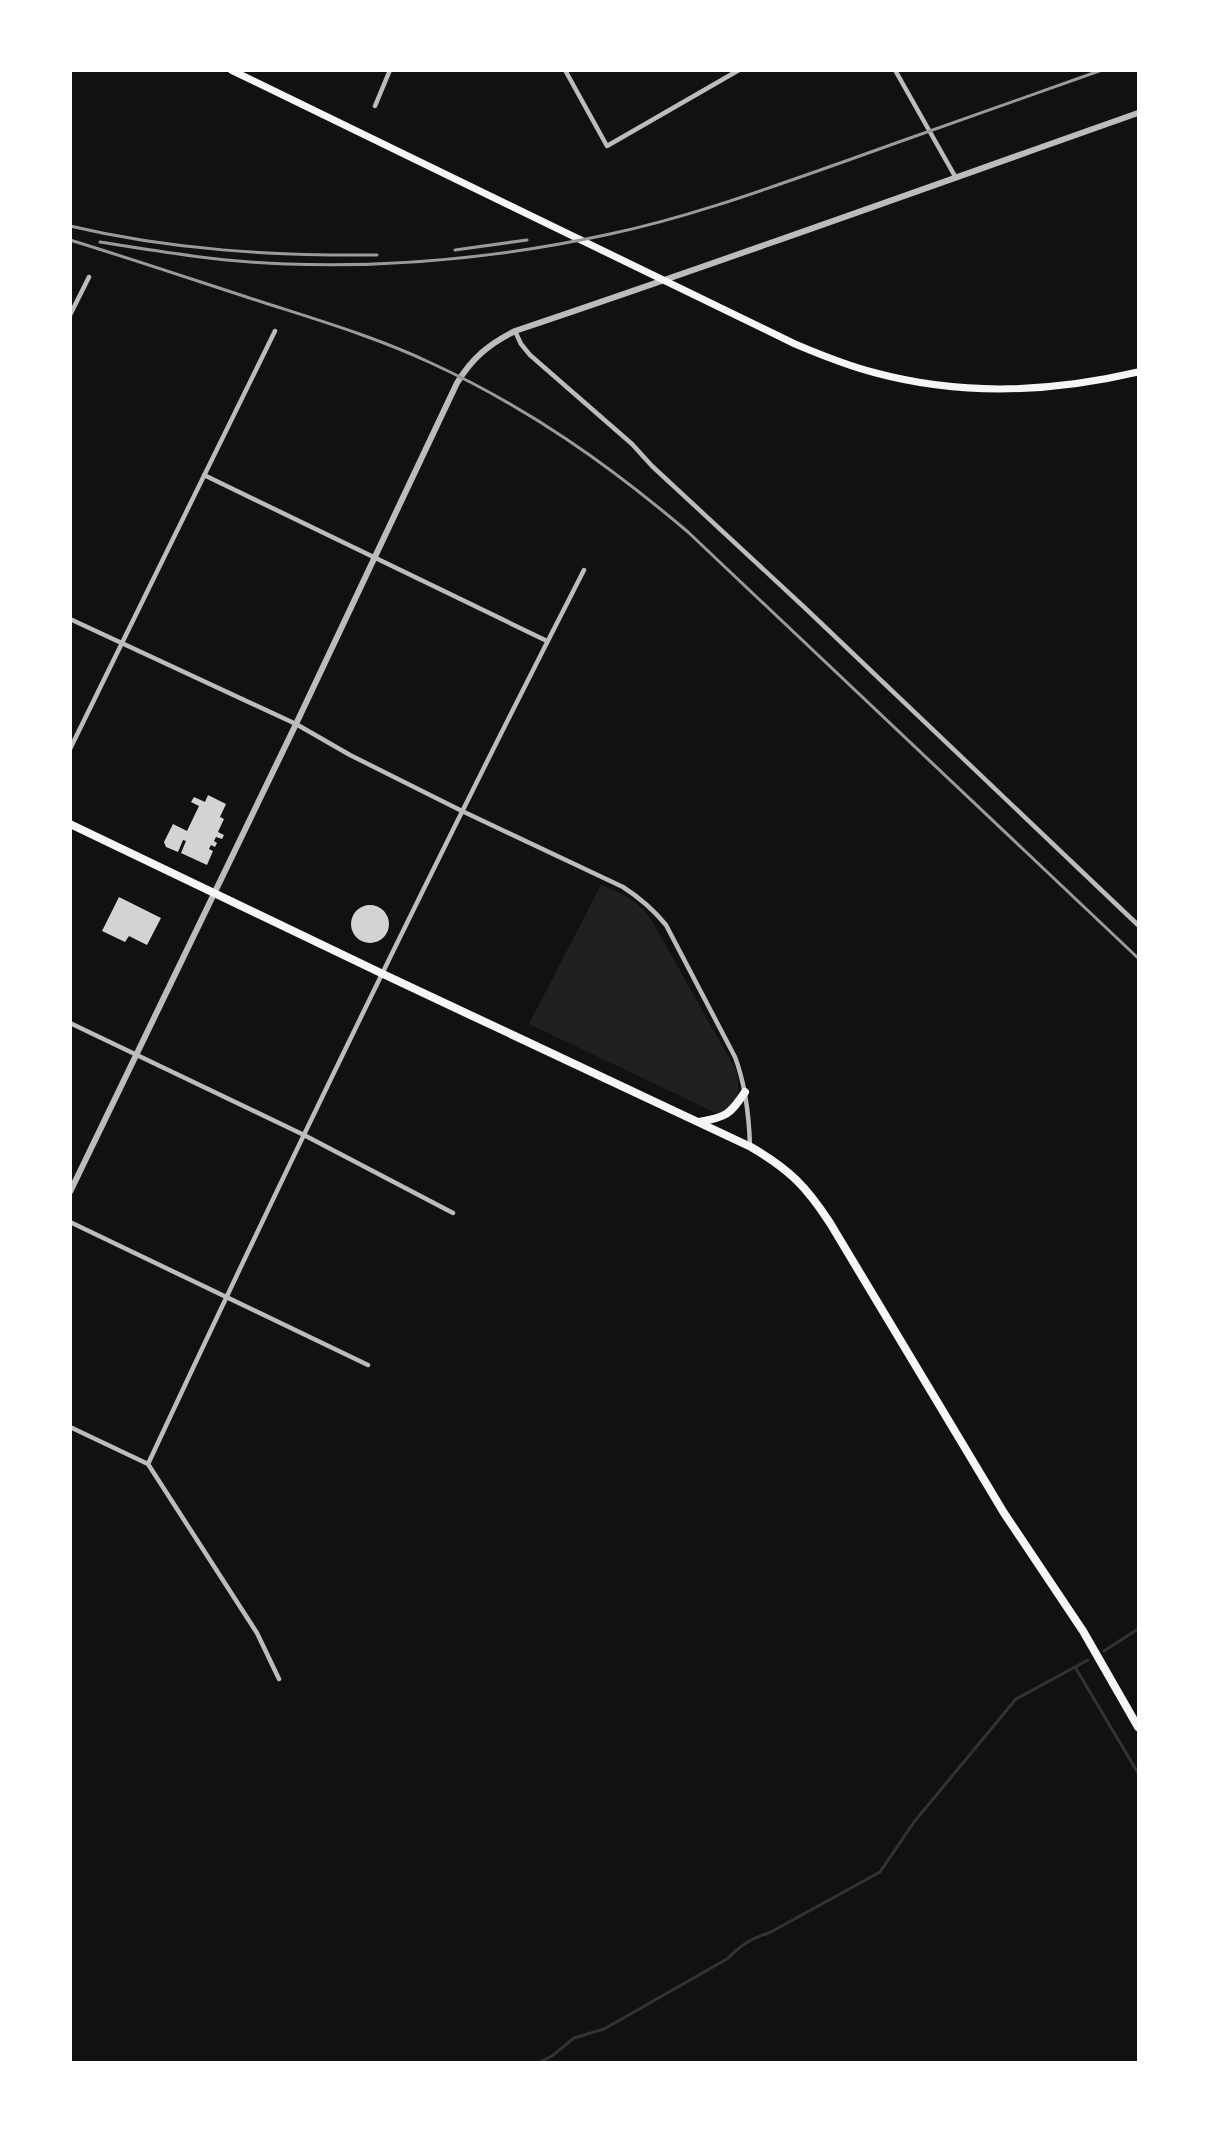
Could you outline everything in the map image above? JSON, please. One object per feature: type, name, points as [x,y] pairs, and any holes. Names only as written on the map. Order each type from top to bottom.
[{"type":"main road","points":[[231,70],[735,315],[830,358],[910,381],[959,387],[1030,388],[1079,383],[1138,372]]},
{"type":"main road","points":[[70,824],[751,1147],[777,1162],[796,1178],[822,1211],[1004,1513],[1083,1631],[1138,1727]]},
{"type":"main road","points":[[698,1122],[728,1114],[745,1092]]},
{"type":"street","points":[[375,106],[390,70]]},
{"type":"street","points":[[565,70],[608,146],[739,70]]},
{"type":"street","points":[[896,70],[957,179]]},
{"type":"street","points":[[70,1192],[466,367],[484,349],[515,332],[847,215],[957,179],[1138,113]]},
{"type":"street","points":[[70,315],[89,277]]},
{"type":"street","points":[[70,749],[124,643],[275,331]]},
{"type":"street","points":[[515,332],[530,355],[632,444],[652,466],[1138,925]]},
{"type":"street","points":[[204,475],[548,641]]},
{"type":"street","points":[[148,1464],[226,1297],[462,811],[584,570]]},
{"type":"street","points":[[70,619],[296,724],[350,755],[462,811],[623,887],[653,908],[666,925],[735,1057],[743,1077],[751,1147]]},
{"type":"street","points":[[70,1023],[304,1136],[453,1213]]},
{"type":"street","points":[[70,1222],[368,1365]]},
{"type":"street","points":[[70,1427],[148,1464],[256,1633],[279,1679]]},
{"type":"shaded area","points":[[601,885],[630,899],[642,908],[652,921],[736,1070],[737,1098],[730,1108],[716,1113],[529,1024]]},
{"type":"building","points":[[208,795],[226,804],[220,817],[224,819],[218,832],[224,835],[222,839],[216,837],[215,847],[211,845],[209,849],[213,851],[207,865],[181,853],[186,841],[183,840],[178,852],[166,847],[164,842],[173,824],[187,831],[199,806],[191,802],[194,797],[205,802]]},
{"type":"building","points":[[119,897],[161,918],[147,945],[129,936],[125,942],[102,931]]},
{"type":"building","points":[[370,905],[383,911],[389,924],[383,937],[370,943],[357,937],[351,924],[357,911]]},
{"type":"waterway","points":[[1104,1651],[1138,1629]]},
{"type":"waterway","points":[[540,2062],[552,2056],[574,2038],[604,2029],[727,1959],[751,1940],[769,1933],[880,1872],[914,1822],[1016,1699],[1088,1660]]},
{"type":"waterway","points":[[1075,1667],[1138,1773]]},
{"type":"railway","points":[[100,242],[216,259],[327,265],[449,259],[530,249],[640,227],[728,202],[1102,70]]},
{"type":"railway","points":[[70,226],[146,241],[223,250],[377,255]]},
{"type":"railway","points":[[70,240],[328,323],[391,346],[466,380],[565,438],[628,483],[688,532],[1138,958]]},
{"type":"railway","points":[[455,250],[527,240]]}]
